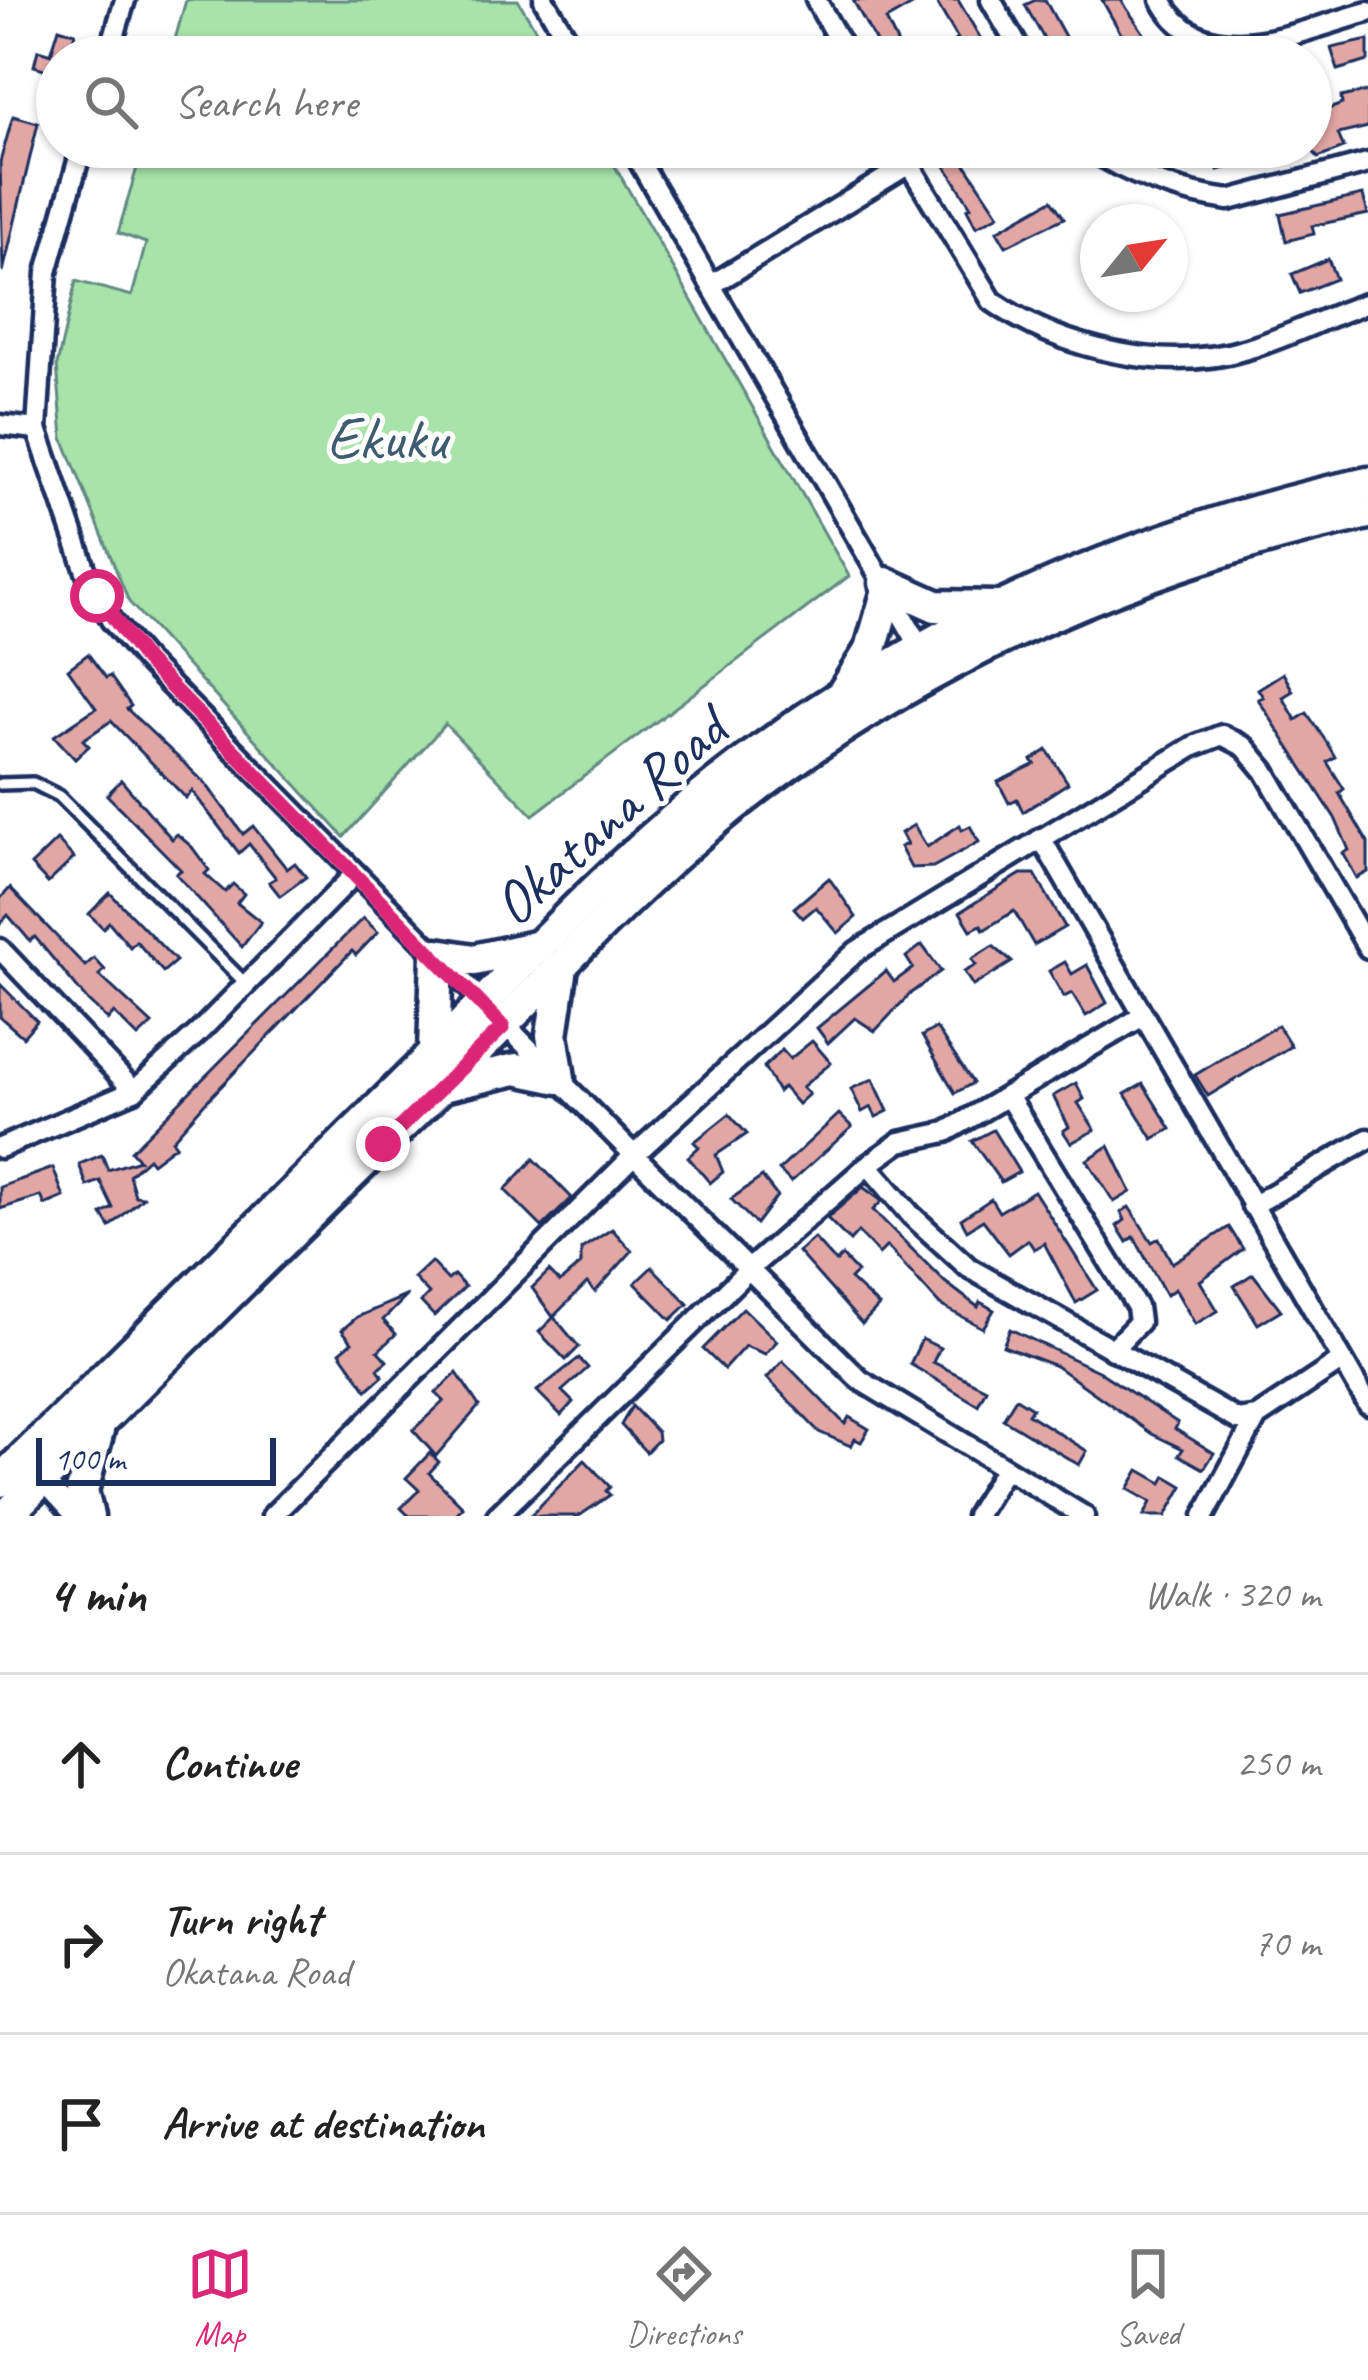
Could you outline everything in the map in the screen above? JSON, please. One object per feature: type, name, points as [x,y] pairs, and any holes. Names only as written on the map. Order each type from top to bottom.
[{"type":"main road","name":"Okatana Road","points":[[552,956],[703,831],[1001,607],[1046,584],[1190,532],[1368,483]]},
{"type":"main road","name":"Okatana Road","points":[[0,1481],[33,1469],[100,1425],[442,1086],[493,1016],[685,809],[842,695],[1101,593],[1264,538],[1368,513]]},
{"type":"main road","points":[[842,695],[871,649],[886,586],[936,606],[1001,607]]},
{"type":"main road","points":[[434,1054],[436,954],[474,960],[552,956],[552,1035],[559,1078],[517,1069],[442,1086]]},
{"type":"main road","name":"Okatana Road","points":[[6,1516],[33,1469],[434,1054],[493,1016]]},
{"type":"main road","points":[[88,1516],[82,1491],[100,1425]]},
{"type":"street","points":[[114,36],[125,0]]},
{"type":"street","points":[[544,0],[565,36]]},
{"type":"street","points":[[816,0],[836,36]]},
{"type":"street","points":[[992,0],[1012,36]]},
{"type":"street","points":[[1161,0],[1194,36]]},
{"type":"street","points":[[1270,36],[1368,12]]},
{"type":"street","points":[[1125,168],[1229,200],[1368,163]]},
{"type":"street","points":[[76,168],[47,272],[37,429],[88,577],[111,620],[493,1016],[860,1380],[1084,1516]]},
{"type":"street","points":[[644,168],[928,660]]},
{"type":"street","points":[[713,284],[886,168]]},
{"type":"street","points":[[911,168],[992,301],[1015,317],[1102,350],[1137,356],[1226,354],[1368,303]]},
{"type":"street","points":[[0,425],[37,429]]},
{"type":"street","points":[[272,1516],[634,1155],[844,961],[1041,838],[1222,735],[1245,747],[1265,771],[1368,948]]},
{"type":"street","points":[[1041,838],[1368,1404]]},
{"type":"street","points":[[0,1148],[134,1090],[355,874]]},
{"type":"street","points":[[0,950],[134,1090]]},
{"type":"street","points":[[497,1516],[749,1269],[868,1165],[900,1142],[946,1132],[1143,1016]]},
{"type":"street","points":[[1008,1096],[1137,1307],[1139,1322],[1112,1350]]},
{"type":"street","points":[[1252,1206],[1368,1139]]},
{"type":"street","points":[[868,1165],[910,1215],[969,1268],[1223,1414],[1238,1420],[1257,1418]]},
{"type":"street","points":[[1204,1516],[1257,1418],[1341,1361]]},
{"type":"street","points":[[33,1469],[76,1516]]},
{"type":"street","points":[[976,1516],[1004,1470]]},
{"type":"lane","points":[[0,784],[33,783],[59,796],[246,984]]},
{"type":"green space","points":[[186,0],[518,0],[539,36],[176,36]]},
{"type":"green space","name":"Ekuku","points":[[137,168],[616,168],[849,576],[533,815],[445,724],[344,837],[129,602],[63,438],[57,365],[76,281],[132,296],[146,243],[118,233]]},
{"type":"building","points":[[853,0],[921,0],[886,20],[894,36],[873,36]]},
{"type":"building","points":[[935,0],[958,0],[979,36],[956,36]]},
{"type":"building","points":[[1045,0],[1065,36],[1042,36],[1025,5]]},
{"type":"building","points":[[1102,0],[1121,0],[1146,36],[1122,36]]},
{"type":"building","points":[[59,28],[75,33],[74,36],[57,36]]},
{"type":"building","points":[[1368,40],[1368,61],[1338,70],[1332,48]]},
{"type":"building","points":[[1368,91],[1368,127],[1338,134],[1344,148],[1332,153],[1332,108],[1342,104],[1341,97]]},
{"type":"building","points":[[13,116],[36,122],[3,272],[0,162]]},
{"type":"building","points":[[947,168],[968,168],[999,215],[976,227],[967,209],[971,207]]},
{"type":"building","points":[[1363,195],[1368,214],[1312,226],[1314,234],[1286,241],[1280,214]]},
{"type":"building","points":[[1052,200],[1064,218],[1006,246],[997,231]]},
{"type":"building","points":[[1328,259],[1336,279],[1300,293],[1292,274]]},
{"type":"building","points":[[88,654],[106,678],[110,676],[131,706],[127,709],[206,784],[243,834],[253,826],[287,869],[295,863],[306,877],[280,896],[269,882],[276,878],[249,844],[239,853],[192,791],[186,798],[111,721],[83,740],[89,746],[75,759],[54,736],[96,708],[68,669]]},
{"type":"building","points":[[1283,673],[1293,691],[1283,697],[1296,720],[1307,713],[1327,743],[1335,757],[1327,762],[1344,789],[1339,793],[1368,843],[1368,872],[1357,878],[1343,853],[1349,850],[1335,818],[1258,699],[1263,697],[1258,689]]},
{"type":"building","points":[[1047,750],[1068,783],[1023,812],[1017,799],[1009,803],[998,782],[1035,764],[1032,760]]},
{"type":"building","points":[[121,780],[172,839],[177,834],[192,847],[209,870],[205,874],[225,892],[233,884],[244,894],[237,903],[261,922],[242,947],[176,874],[181,870],[107,795]]},
{"type":"building","points":[[914,825],[927,847],[960,825],[962,830],[970,826],[979,842],[933,867],[911,868],[900,847],[907,844],[901,833]]},
{"type":"building","points":[[57,840],[74,858],[48,883],[31,865]]},
{"type":"building","points":[[1021,874],[1035,874],[1065,927],[1034,945],[1014,911],[984,930],[981,925],[971,930],[960,912]]},
{"type":"building","points":[[829,878],[856,917],[838,933],[816,907],[803,918],[794,908]]},
{"type":"building","points":[[10,888],[85,966],[94,958],[105,970],[99,975],[152,1024],[138,1037],[114,1013],[108,1020],[35,937],[30,941],[8,915],[0,924],[0,899]]},
{"type":"building","points":[[110,893],[176,961],[163,972],[136,941],[130,947],[109,922],[103,928],[89,914]]},
{"type":"building","points":[[363,918],[378,932],[356,955],[352,951],[204,1104],[172,1140],[176,1145],[152,1163],[148,1158],[129,1175],[135,1196],[143,1197],[110,1227],[102,1214],[113,1208],[100,1181],[87,1186],[79,1164],[102,1155],[108,1170],[139,1160],[131,1151]]},
{"type":"building","points":[[922,945],[941,971],[911,993],[875,1031],[855,1018],[828,1043],[817,1028],[886,971],[894,982],[913,968],[906,957]]},
{"type":"building","points":[[993,946],[1012,962],[973,986],[964,972],[976,965],[972,959]]},
{"type":"building","points":[[1065,962],[1072,974],[1087,965],[1107,1003],[1086,1016],[1072,993],[1064,997],[1049,971]]},
{"type":"building","points":[[0,984],[37,1021],[23,1037],[0,1017]]},
{"type":"building","points":[[1278,1025],[1291,1046],[1208,1096],[1195,1075]]},
{"type":"building","points":[[936,1028],[973,1083],[955,1093],[922,1036]]},
{"type":"building","points":[[812,1041],[831,1063],[802,1087],[809,1094],[798,1104],[783,1087],[778,1092],[764,1067],[782,1050],[790,1059]]},
{"type":"building","points":[[873,1079],[888,1111],[876,1117],[871,1107],[862,1112],[851,1089]]},
{"type":"building","points":[[1076,1083],[1084,1099],[1078,1103],[1095,1130],[1071,1143],[1063,1131],[1069,1127],[1053,1096]]},
{"type":"building","points":[[1143,1084],[1171,1129],[1153,1139],[1125,1094]]},
{"type":"building","points":[[729,1114],[747,1134],[716,1155],[723,1172],[710,1183],[688,1157],[699,1147],[694,1142]]},
{"type":"building","points":[[839,1114],[852,1127],[791,1182],[779,1170]]},
{"type":"building","points":[[993,1130],[1019,1172],[1001,1182],[972,1141]]},
{"type":"building","points":[[1109,1146],[1131,1192],[1114,1202],[1087,1160]]},
{"type":"building","points":[[534,1159],[572,1198],[542,1227],[505,1190]]},
{"type":"building","points":[[53,1168],[64,1197],[45,1205],[41,1196],[0,1209],[0,1187]]},
{"type":"building","points":[[762,1177],[777,1196],[756,1224],[731,1199]]},
{"type":"building","points":[[863,1187],[882,1201],[873,1210],[945,1282],[978,1307],[980,1302],[994,1310],[983,1328],[940,1305],[887,1246],[879,1254],[858,1232],[850,1241],[827,1218]]},
{"type":"building","points":[[1034,1191],[1097,1290],[1076,1303],[1044,1243],[1034,1249],[1028,1240],[1009,1254],[983,1220],[967,1230],[961,1219],[991,1199],[999,1212]]},
{"type":"building","points":[[1129,1207],[1152,1242],[1159,1238],[1172,1263],[1229,1227],[1243,1249],[1200,1281],[1218,1311],[1195,1324],[1175,1289],[1166,1295],[1134,1237],[1127,1242],[1117,1226],[1125,1220],[1121,1212]]},
{"type":"building","points":[[612,1229],[632,1251],[595,1292],[587,1283],[553,1317],[532,1288],[549,1271],[560,1282],[581,1264],[581,1249]]},
{"type":"building","points":[[814,1238],[836,1262],[842,1256],[857,1272],[850,1279],[879,1306],[862,1324],[798,1252]]},
{"type":"building","points":[[431,1262],[448,1280],[454,1275],[465,1287],[434,1316],[421,1302],[429,1294],[414,1278]]},
{"type":"building","points":[[652,1267],[688,1304],[671,1320],[635,1283]]},
{"type":"building","points":[[1253,1274],[1281,1310],[1258,1324],[1234,1286]]},
{"type":"building","points":[[408,1295],[383,1320],[396,1334],[378,1351],[387,1361],[378,1369],[383,1376],[367,1390],[340,1352],[352,1342],[342,1330],[357,1317]]},
{"type":"building","points":[[743,1308],[777,1341],[765,1354],[745,1346],[724,1369],[703,1349]]},
{"type":"building","points":[[554,1317],[579,1347],[566,1360],[539,1332]]},
{"type":"building","points":[[1010,1329],[1100,1372],[1178,1423],[1175,1429],[1214,1453],[1204,1469],[1179,1455],[1183,1449],[1152,1434],[1056,1366],[1003,1346]]},
{"type":"building","points":[[922,1339],[940,1348],[933,1362],[986,1389],[978,1405],[910,1364]]},
{"type":"building","points":[[579,1358],[588,1368],[562,1391],[573,1402],[561,1415],[537,1391]]},
{"type":"building","points":[[783,1361],[845,1424],[849,1417],[869,1429],[861,1442],[855,1439],[851,1446],[819,1432],[767,1378]]},
{"type":"building","points":[[457,1373],[479,1406],[436,1456],[413,1430],[444,1401],[436,1393]]},
{"type":"building","points":[[1016,1398],[1032,1408],[1028,1414],[1087,1451],[1079,1465],[1003,1419]]},
{"type":"building","points":[[632,1406],[657,1432],[658,1440],[646,1452],[621,1425]]},
{"type":"building","points":[[430,1453],[439,1462],[429,1473],[463,1507],[454,1516],[409,1516],[401,1508],[419,1490],[406,1478]]},
{"type":"building","points":[[585,1460],[610,1487],[606,1491],[610,1495],[579,1516],[530,1516]]},
{"type":"building","points":[[1139,1470],[1162,1483],[1166,1476],[1183,1486],[1166,1516],[1144,1516],[1151,1502],[1128,1489]]},
{"type":"route","points":[[97,596],[124,638],[503,1027],[383,1144]]}]
